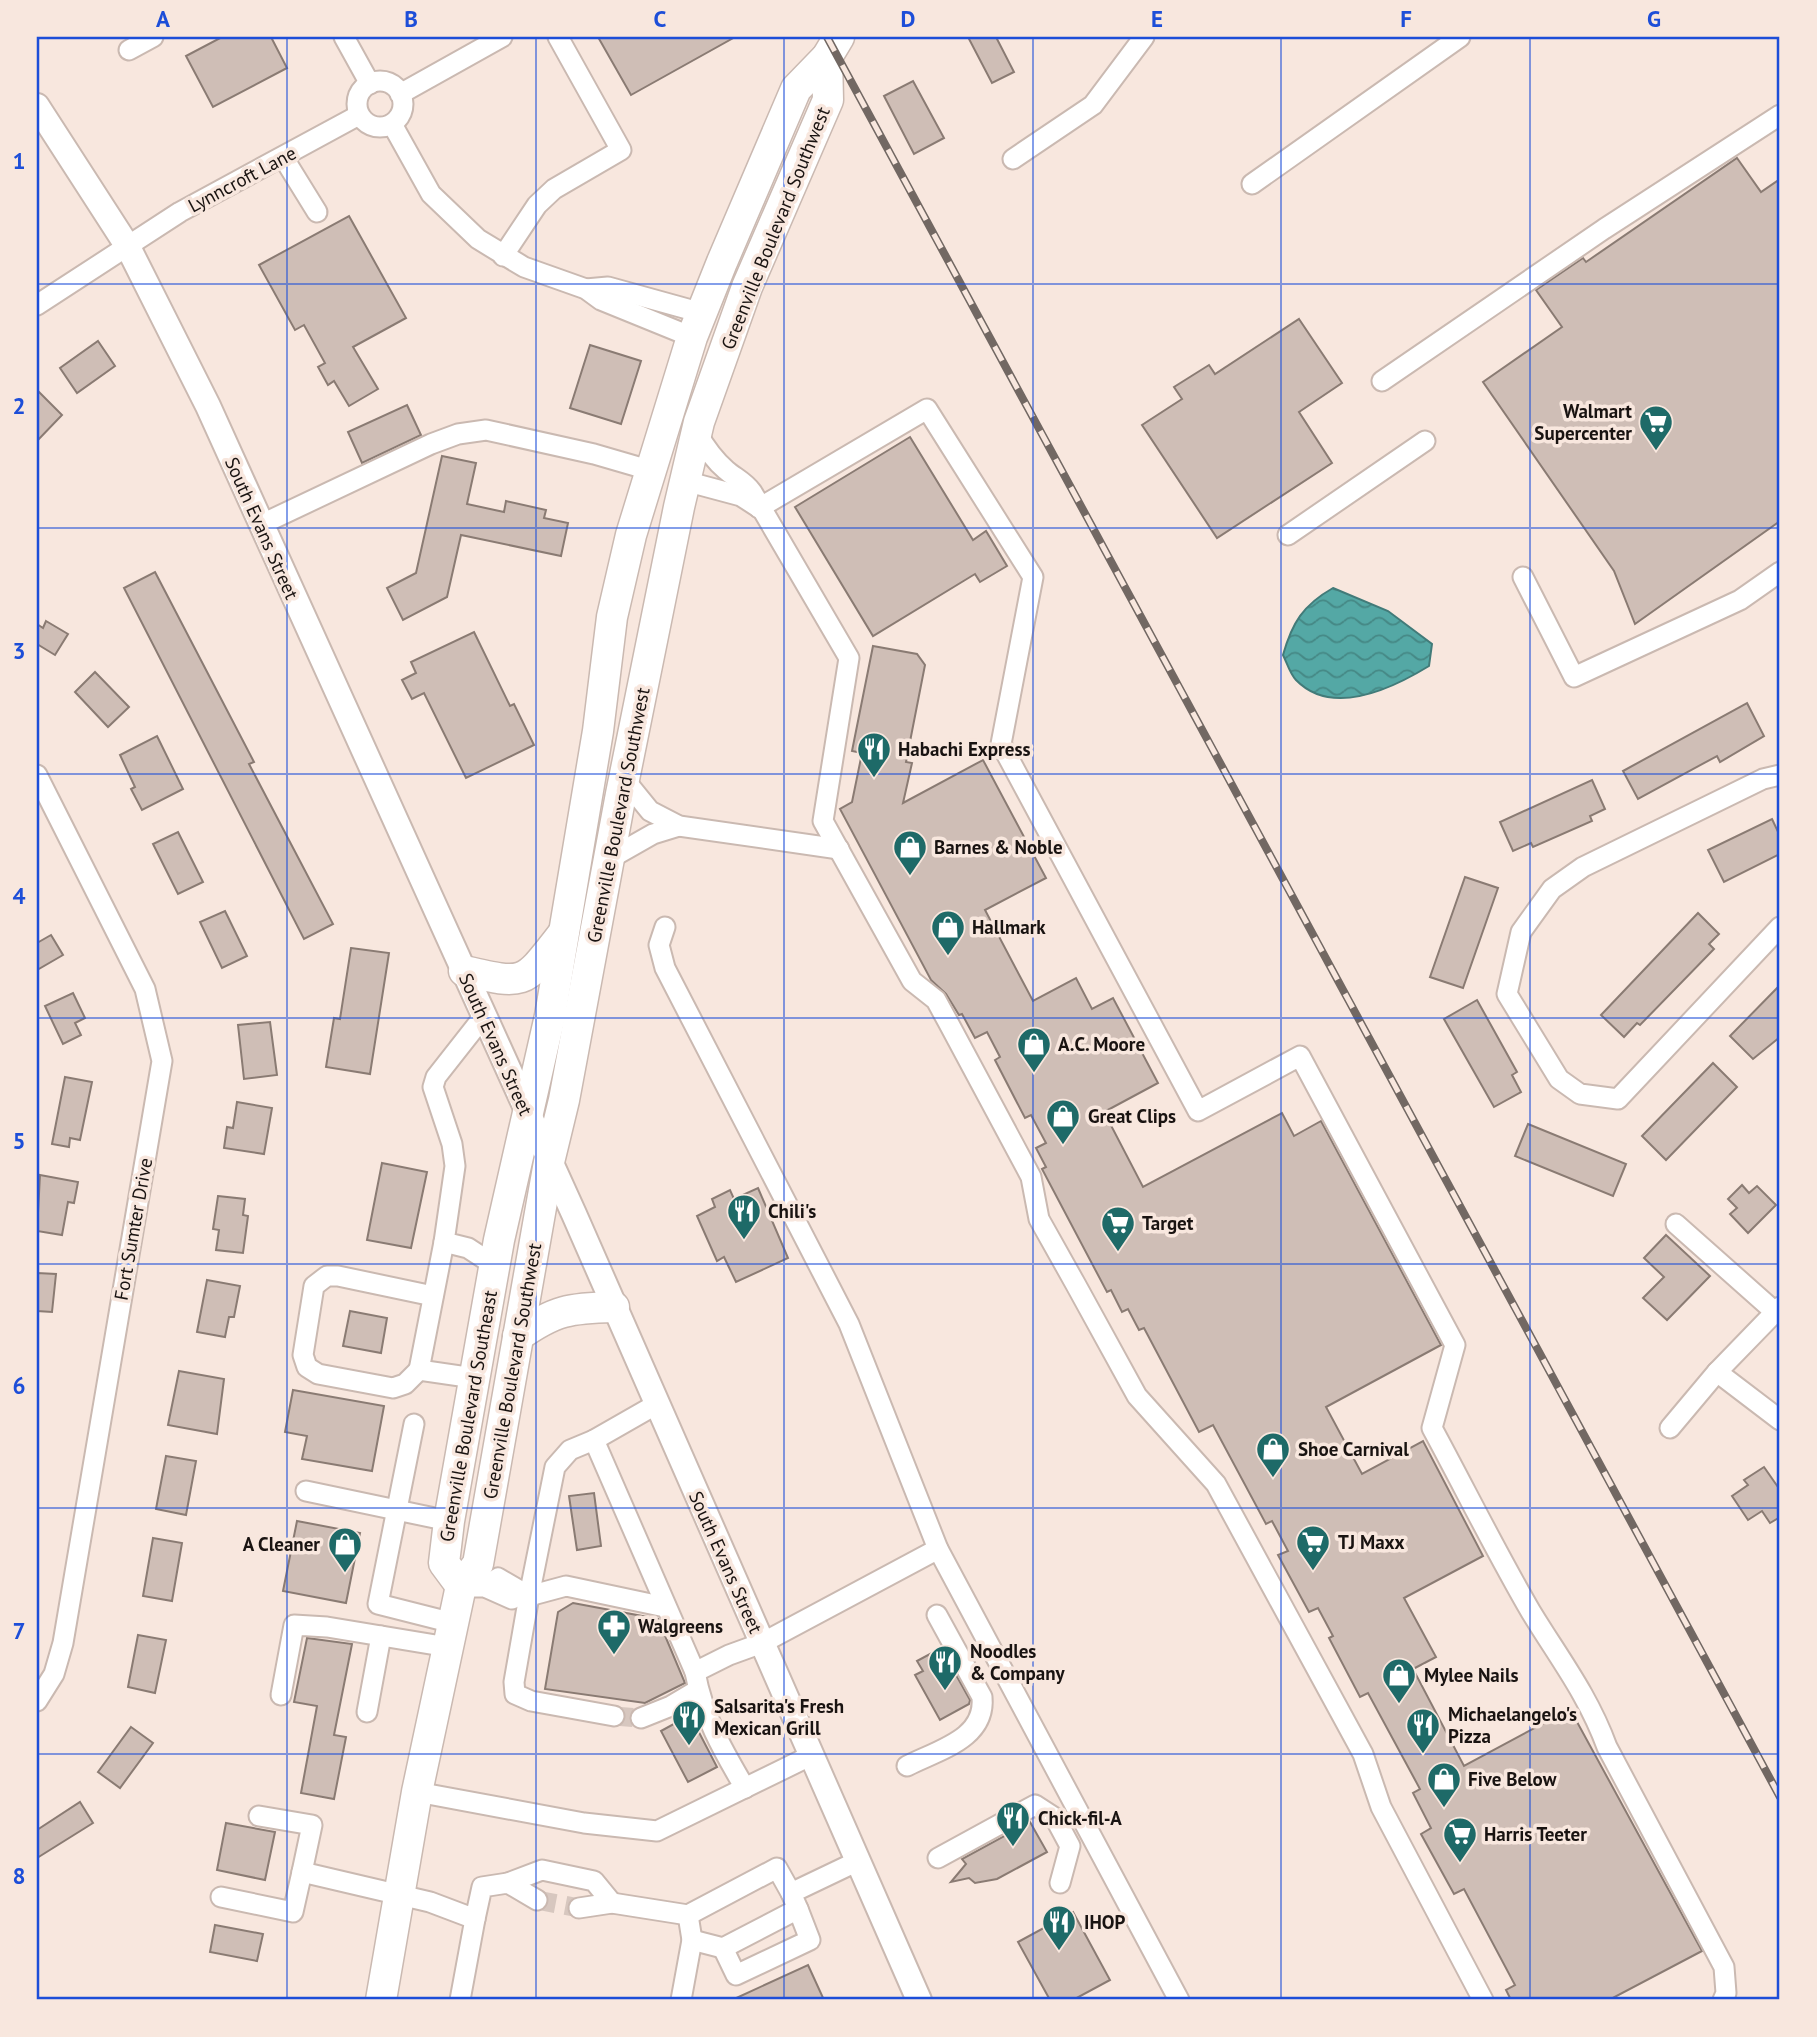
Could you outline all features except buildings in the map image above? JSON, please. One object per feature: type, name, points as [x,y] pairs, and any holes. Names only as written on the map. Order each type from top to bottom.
[{"type":"highway","name":"Greenville Boulevard Southwest","points":[[527,1116],[566,929],[612,617],[649,470],[693,336],[796,89],[833,47]]},
{"type":"highway","name":"Greenville Boulevard Southwest","points":[[473,1587],[549,1162],[564,1100],[624,779],[685,481],[697,433],[747,287],[828,100],[833,47]]},
{"type":"highway","points":[[685,481],[674,467],[693,336]]},
{"type":"highway","points":[[649,470],[660,488],[650,547],[661,599]]},
{"type":"highway","points":[[464,971],[509,981],[533,973],[566,929]]},
{"type":"highway","name":"Greenville Boulevard Southeast","points":[[473,1587],[444,1563],[496,1253],[527,1116]]},
{"type":"highway","points":[[518,1336],[547,1315],[584,1308],[614,1307]]},
{"type":"highway","points":[[381,2000],[417,1792],[450,1635],[473,1587]]},
{"type":"main road","name":"South Evans Street","points":[[37,106],[128,247],[208,406],[614,1307],[919,2000]]},
{"type":"street","points":[[129,50],[153,37]]},
{"type":"street","points":[[344,37],[370,83]]},
{"type":"street","points":[[400,94],[502,37]]},
{"type":"street","points":[[503,256],[537,205],[554,189],[621,150],[558,37]]},
{"type":"street","points":[[1013,159],[1093,104],[1144,37]]},
{"type":"street","points":[[1252,184],[1460,37]]},
{"type":"street","points":[[385,82],[400,94],[401,112],[392,124],[377,127],[364,121],[359,115],[357,101],[370,83],[385,82]]},
{"type":"street","name":"Lynncroft Lane","points":[[37,305],[180,212],[359,115]]},
{"type":"street","points":[[1382,381],[1604,229],[1780,115]]},
{"type":"street","points":[[392,124],[431,194],[463,228],[524,267],[586,289],[608,287],[693,336]]},
{"type":"street","points":[[283,157],[317,212]]},
{"type":"street","points":[[759,508],[927,409],[1033,577],[1001,744],[1198,1111],[1300,1056],[1455,1345],[1432,1428],[1532,1613],[1559,1650],[1592,1711],[1607,1747],[1724,1967],[1726,1993],[1723,2000]]},
{"type":"street","points":[[260,525],[431,444],[458,434],[486,430],[594,454],[649,470]]},
{"type":"street","points":[[697,433],[710,455],[745,483],[849,658],[823,821],[912,981],[936,1000],[1031,1177],[1040,1219],[1137,1396],[1216,1484],[1363,1754],[1381,1807],[1483,2000]]},
{"type":"street","points":[[1288,534],[1425,441]]},
{"type":"street","points":[[685,481],[741,496],[759,508]]},
{"type":"street","points":[[1522,578],[1574,677],[1740,600],[1780,572]]},
{"type":"street","name":"Fort Sumter Drive","points":[[37,775],[145,989],[162,1061],[63,1643],[54,1674],[37,1701]]},
{"type":"street","points":[[1780,775],[1763,779],[1595,861],[1552,888],[1521,932],[1507,994],[1559,1079],[1580,1094],[1618,1099],[1780,927]]},
{"type":"street","points":[[624,779],[650,811],[679,826],[839,849]]},
{"type":"street","points":[[609,859],[653,834],[679,826]]},
{"type":"street","points":[[665,927],[659,946],[665,968],[849,1324],[938,1549],[1179,2000]]},
{"type":"street","points":[[433,1296],[327,1276],[314,1286],[303,1355],[307,1367],[318,1374],[393,1388],[405,1384],[419,1370],[444,1242],[455,1166],[452,1144],[433,1087],[436,1077],[484,1016]]},
{"type":"street","points":[[1670,1428],[1717,1372],[1778,1310],[1676,1224]]},
{"type":"street","points":[[444,1242],[496,1253]]},
{"type":"street","points":[[419,1370],[474,1378]]},
{"type":"street","points":[[1717,1372],[1780,1420]]},
{"type":"street","points":[[614,1716],[531,1701],[516,1694],[514,1682],[525,1595],[539,1555],[555,1467],[570,1450],[594,1440],[657,1404]]},
{"type":"street","points":[[414,1424],[378,1604],[450,1635]]},
{"type":"street","points":[[594,1440],[696,1681],[702,1707],[716,1740],[744,1788]]},
{"type":"street","points":[[306,1491],[449,1521]]},
{"type":"street","points":[[641,1718],[671,1706],[696,1681],[729,1655],[762,1643],[938,1549]]},
{"type":"street","points":[[473,1587],[512,1599],[566,1586],[665,1607]]},
{"type":"street","points":[[907,1766],[973,1732],[981,1721],[982,1697],[937,1615]]},
{"type":"street","points":[[281,1695],[294,1625],[381,1636],[450,1635]]},
{"type":"street","points":[[367,1712],[381,1636]]},
{"type":"street","points":[[417,1792],[584,1823],[657,1831],[811,1755]]},
{"type":"street","points":[[938,1858],[1035,1805],[1055,1818],[1070,1846],[1060,1883]]},
{"type":"street","points":[[221,1897],[293,1912],[312,1825],[259,1816]]},
{"type":"street","points":[[692,1940],[723,1948],[858,1861]]},
{"type":"street","points":[[579,1908],[612,1903],[688,1915],[777,1868],[810,1940],[736,1975],[723,1948]]},
{"type":"street","points":[[460,2000],[482,1887],[508,1883],[542,1870],[594,1881],[612,1903]]},
{"type":"street","points":[[302,1872],[430,1902],[475,1919]]},
{"type":"street","points":[[508,1883],[537,1900]]},
{"type":"street","points":[[681,2000],[692,1940],[688,1915]]},
{"type":"water","points":[[1333,588],[1388,611],[1432,644],[1429,666],[1381,690],[1345,698],[1327,697],[1311,691],[1296,680],[1283,655],[1290,633],[1306,608]]},
{"type":"tunnel","points":[[614,1716],[641,1718]]},
{"type":"tunnel","points":[[537,1900],[579,1908]]},
{"type":"railway","points":[[827,37],[1780,1797]]},
{"type":"place","name":"Walmart Supercenter","points":[[1656,452]]},
{"type":"place","name":"Habachi Express","points":[[874,779]]},
{"type":"place","name":"Barnes & Noble","points":[[910,877]]},
{"type":"place","name":"Hallmark","points":[[948,957]]},
{"type":"place","name":"A.C. Moore","points":[[1034,1074]]},
{"type":"place","name":"Great Clips","points":[[1063,1146]]},
{"type":"place","name":"Chili's","points":[[744,1241]]},
{"type":"place","name":"Target","points":[[1118,1253]]},
{"type":"place","name":"Shoe Carnival","points":[[1273,1479]]},
{"type":"place","name":"TJ Maxx","points":[[1313,1572]]},
{"type":"place","name":"A Cleaner","points":[[345,1574]]},
{"type":"place","name":"Walgreens","points":[[614,1656]]},
{"type":"place","name":"Noodles & Company","points":[[945,1692]]},
{"type":"place","name":"Mylee Nails","points":[[1399,1705]]},
{"type":"place","name":"Salsarita's Fresh Mexican Grill","points":[[689,1747]]},
{"type":"place","name":"Michaelangelo's Pizza","points":[[1423,1755]]},
{"type":"place","name":"Five Below","points":[[1444,1809]]},
{"type":"place","name":"Chick-fil-A","points":[[1013,1848]]},
{"type":"place","name":"Harris Teeter","points":[[1460,1864]]},
{"type":"place","name":"IHOP","points":[[1059,1952]]}]
